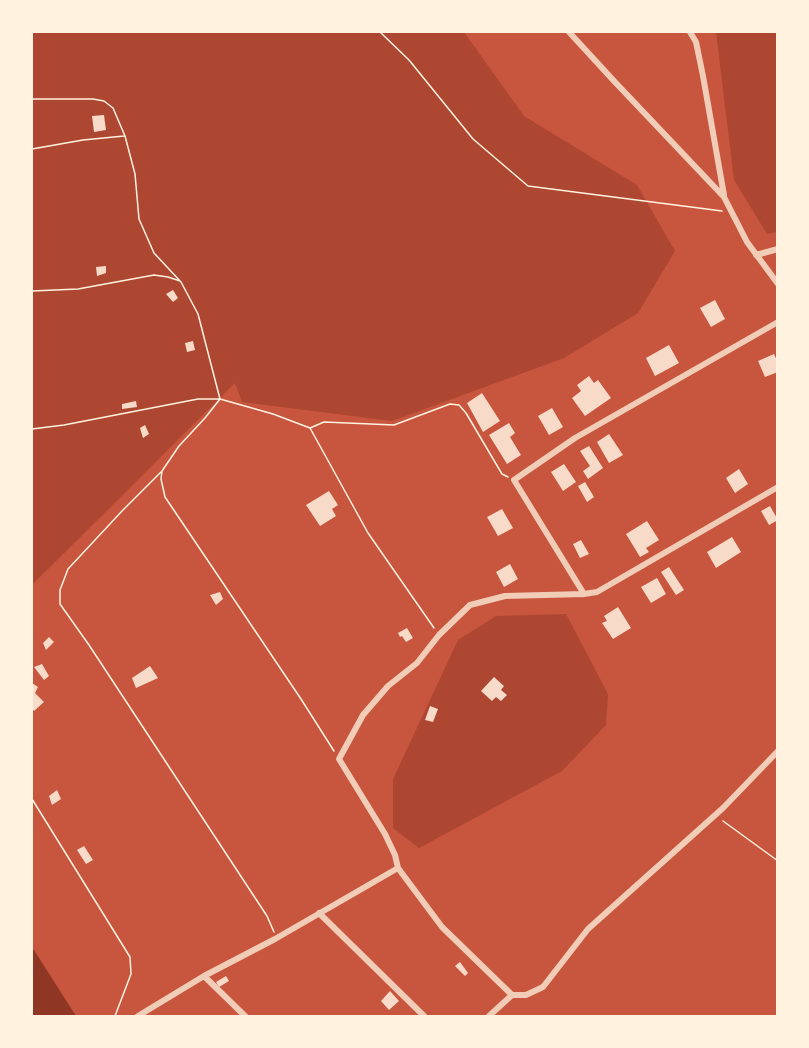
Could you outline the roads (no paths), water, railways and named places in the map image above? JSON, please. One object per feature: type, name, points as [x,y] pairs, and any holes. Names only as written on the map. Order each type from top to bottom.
[{"type":"street","points":[[569,32],[724,197],[756,255],[777,284]]},
{"type":"street","points":[[690,32],[696,42],[704,76],[724,197]]},
{"type":"street","points":[[756,255],[777,249]]},
{"type":"street","points":[[584,594],[514,480],[575,438],[777,322]]},
{"type":"street","points":[[512,995],[442,927],[398,868],[395,855],[385,834],[339,759],[363,715],[388,686],[417,663],[439,635],[470,605],[504,596],[597,592],[777,487]]},
{"type":"street","points":[[489,1017],[512,995],[526,995],[543,987],[588,929],[716,815],[777,751]]},
{"type":"street","points":[[138,1017],[204,976],[275,939],[398,868]]},
{"type":"street","points":[[319,913],[424,1017]]},
{"type":"street","points":[[204,976],[245,1017]]}]
